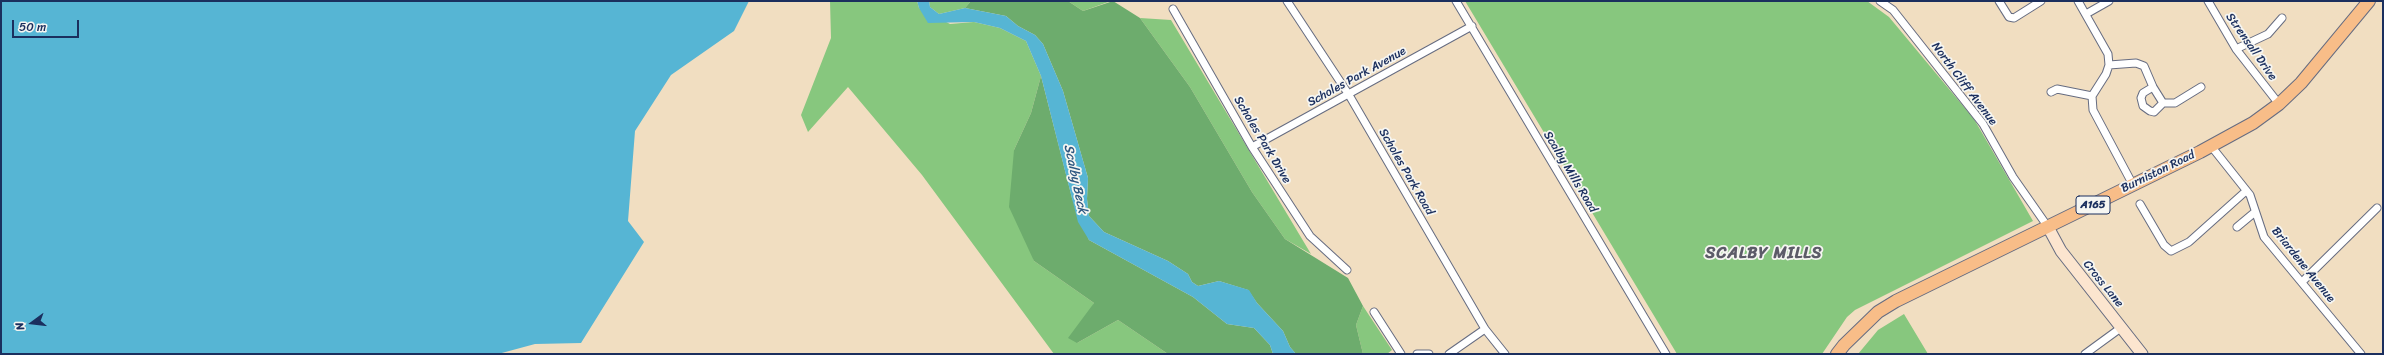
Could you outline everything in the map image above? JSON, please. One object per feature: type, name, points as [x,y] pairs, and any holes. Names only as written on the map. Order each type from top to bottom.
[{"type":"main road","name":"Burniston Road","points":[[1838,354],[1844,345],[1878,312],[1896,301],[2048,227],[2253,123],[2279,104],[2301,83],[2369,1]]},
{"type":"street","name":"Scholes Park Road","points":[[1287,1],[1349,95],[1485,329],[1505,354]]},
{"type":"street","name":"Scalby Mills Road","points":[[1456,1],[1666,354]]},
{"type":"street","name":"North Cliff Avenue","points":[[1880,1],[1893,10],[1983,124],[2013,177],[2048,227]]},
{"type":"street","points":[[1999,1],[2008,17],[2014,18],[2041,1]]},
{"type":"street","points":[[2078,1],[2108,54],[2110,65],[2092,96],[2093,110],[2132,185]]},
{"type":"street","points":[[2086,14],[2109,1]]},
{"type":"street","name":"Strensall Drive","points":[[2208,1],[2236,49],[2279,104]]},
{"type":"street","name":"Scholes Park Drive","points":[[1173,9],[1252,148],[1310,236],[1347,270]]},
{"type":"street","points":[[2236,49],[2268,34],[2282,18]]},
{"type":"street","name":"Scholes Park Avenue","points":[[1252,148],[1472,26]]},
{"type":"street","points":[[2110,65],[2136,63],[2144,66],[2153,87],[2163,103]]},
{"type":"street","points":[[2153,87],[2143,93],[2141,98],[2143,106],[2154,112],[2163,103],[2175,103],[2201,87]]},
{"type":"street","points":[[2051,92],[2057,89],[2092,96]]},
{"type":"street","name":"Briardene Avenue","points":[[2210,146],[2250,195],[2264,237],[2361,354]]},
{"type":"street","points":[[2140,204],[2164,245],[2171,251],[2189,242],[2246,191]]},
{"type":"street","points":[[2302,282],[2378,208]]},
{"type":"street","points":[[2237,227],[2255,212]]},
{"type":"street","name":"Cross Lane","points":[[2048,227],[2061,251],[2142,354]]},
{"type":"street","points":[[1374,312],[1401,354]]},
{"type":"street","points":[[2085,354],[2122,327]]},
{"type":"street","points":[[1449,354],[1485,329]]},
{"type":"street","points":[[1417,354],[1429,354]]},
{"type":"green space","points":[[830,1],[917,1],[919,8],[950,24],[974,22],[1000,28],[1026,41],[1041,76],[1031,113],[1014,150],[1034,261],[1094,303],[1077,343],[1118,320],[1168,354],[1054,354],[922,175],[848,87],[808,132],[801,115],[831,38]]},
{"type":"green space","points":[[929,1],[971,1],[965,8],[939,14],[930,7]]},
{"type":"green space","points":[[971,1],[1068,1],[1083,11],[1113,1],[1140,18],[1190,87],[1252,192],[1285,239],[1348,278],[1363,306],[1356,325],[1363,354],[1296,354],[1290,347],[1283,331],[1257,303],[1248,290],[1219,281],[1198,286],[1192,282],[1188,274],[1168,261],[1104,232],[1089,216],[1087,199],[1088,178],[1063,91],[1043,44],[1035,35],[1018,26],[1006,16],[965,8]]},
{"type":"green space","points":[[1068,1],[1111,1],[1083,11]]},
{"type":"green space","points":[[1465,1],[1867,1],[1889,17],[1974,119],[2033,221],[1855,310],[1847,317],[1822,354],[1677,354]]},
{"type":"green space","points":[[1140,18],[1171,20],[1311,254],[1285,239],[1252,192],[1190,87]]},
{"type":"green space","points":[[1041,76],[1072,198],[1089,240],[1193,297],[1227,324],[1254,328],[1270,345],[1273,354],[1168,354],[1118,320],[1077,343],[1068,338],[1094,303],[1034,261],[1009,207],[1014,150],[1031,113]]},
{"type":"green space","points":[[1363,306],[1392,350],[1387,354],[1363,354],[1356,325]]},
{"type":"green space","points":[[1904,314],[1928,354],[1858,354],[1878,330]]},
{"type":"water","points":[[1,1],[749,1],[734,31],[671,75],[635,131],[628,221],[644,242],[581,343],[535,344],[498,354],[1,354]]},
{"type":"water","name":"Scalby Beck","points":[[917,1],[929,1],[930,7],[939,14],[965,8],[1006,16],[1018,26],[1035,35],[1043,44],[1063,91],[1088,178],[1087,199],[1089,216],[1104,232],[1168,261],[1188,274],[1192,282],[1198,286],[1219,281],[1249,290],[1257,303],[1283,331],[1290,347],[1296,354],[1273,354],[1270,345],[1254,328],[1227,324],[1193,297],[1089,240],[1078,222],[1041,76],[1026,41],[1000,28],[974,22],[928,23],[919,8]]},
{"type":"district","name":"SCALBY MILLS","points":[[1764,254]]}]
